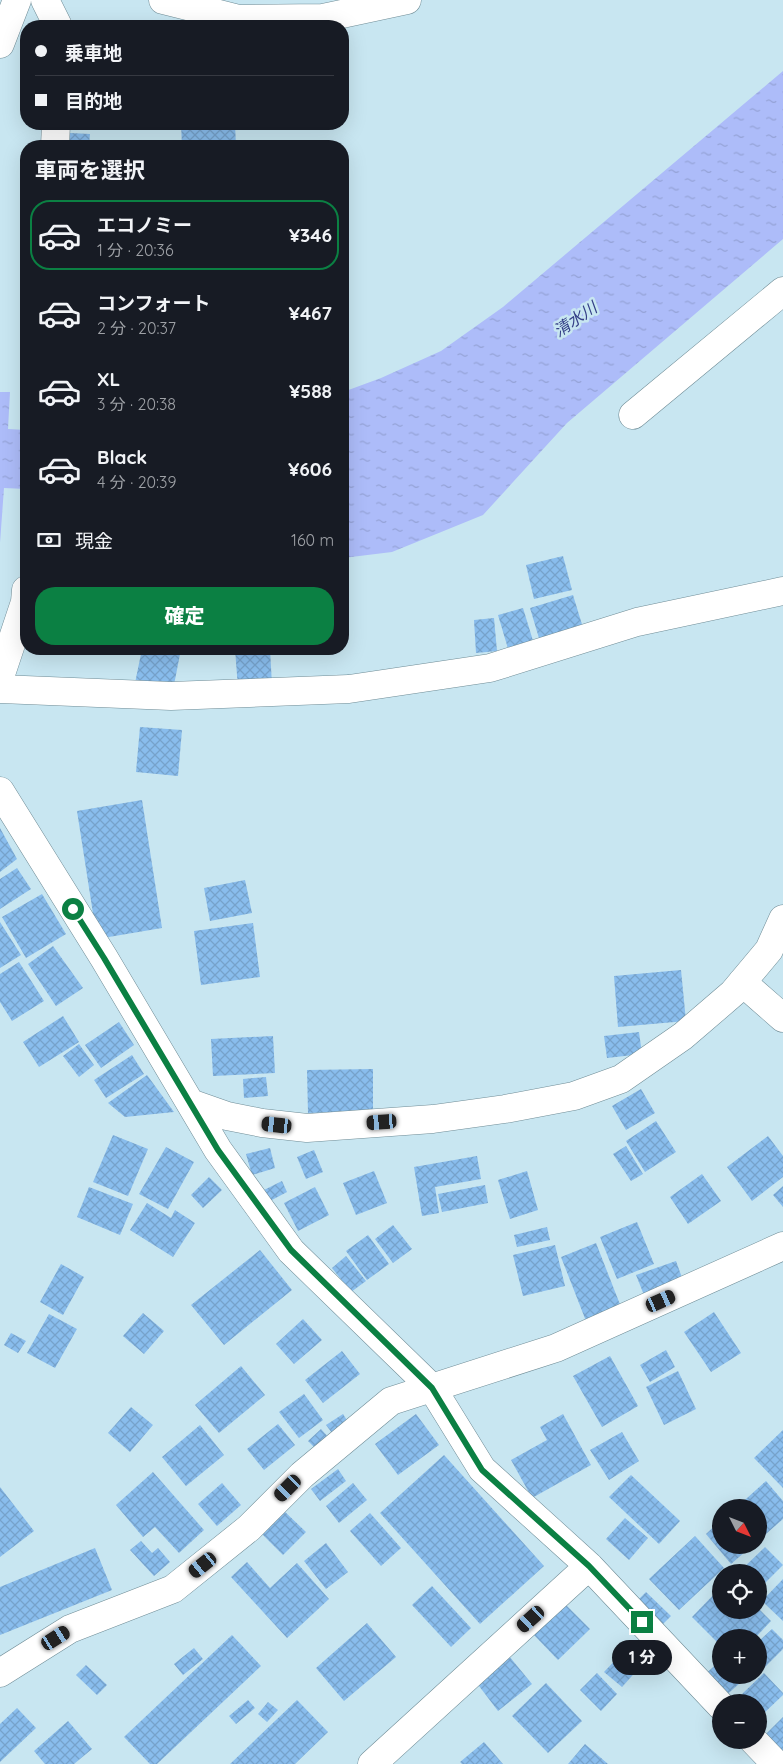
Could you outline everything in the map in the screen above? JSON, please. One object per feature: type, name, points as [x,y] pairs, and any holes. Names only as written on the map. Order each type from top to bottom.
[{"type":"main road","points":[[0,44],[16,0]]},
{"type":"main road","points":[[45,0],[55,20]]},
{"type":"main road","points":[[163,0],[239,19],[267,19],[324,18],[407,0]]},
{"type":"main road","points":[[633,415],[783,290]]},
{"type":"main road","points":[[0,689],[171,696],[349,689],[490,668],[637,622],[783,591]]},
{"type":"main road","points":[[0,676],[20,617]]},
{"type":"main road","points":[[0,791],[104,958],[218,1150],[291,1250],[432,1388],[482,1470],[589,1566],[712,1696]]},
{"type":"main road","points":[[190,1103],[227,1116],[262,1124],[307,1128],[433,1119],[505,1109],[574,1096],[620,1079],[684,1036],[742,982],[769,950],[783,919]]},
{"type":"main road","points":[[742,982],[783,1018]]},
{"type":"main road","points":[[0,1673],[70,1629],[173,1590],[249,1528],[302,1475],[391,1401],[556,1348],[783,1246]]},
{"type":"main road","points":[[372,1764],[589,1566]]},
{"type":"main road","points":[[762,1749],[776,1764]]},
{"type":"water","name":"清水川","points":[[783,71],[783,239],[567,423],[483,515],[392,552],[349,557],[349,390],[381,378],[441,351],[503,307]]},
{"type":"water","points":[[0,392],[10,392],[8,429],[20,430],[20,489],[4,488],[0,543]]},
{"type":"building","points":[[181,130],[235,130],[236,140],[182,140]]},
{"type":"building","points":[[70,133],[90,134],[90,140],[69,140]]},
{"type":"building","points":[[563,556],[572,590],[534,599],[526,565]]},
{"type":"building","points":[[573,595],[584,631],[541,645],[530,608]]},
{"type":"building","points":[[523,608],[534,644],[509,652],[498,615]]},
{"type":"building","points":[[494,618],[497,651],[476,653],[474,620]]},
{"type":"building","points":[[141,655],[180,655],[173,690],[135,683]]},
{"type":"building","points":[[235,655],[270,655],[272,685],[238,688]]},
{"type":"building","points":[[140,727],[182,730],[178,776],[136,772]]},
{"type":"building","points":[[142,800],[162,928],[97,939],[77,811]]},
{"type":"building","points":[[0,828],[17,859],[0,872]]},
{"type":"building","points":[[17,868],[31,889],[0,909],[0,879]]},
{"type":"building","points":[[245,880],[252,913],[210,921],[204,888]]},
{"type":"building","points":[[42,894],[66,934],[26,958],[2,917]]},
{"type":"building","points":[[0,922],[21,955],[0,968]]},
{"type":"building","points":[[253,923],[260,977],[201,985],[194,931]]},
{"type":"building","points":[[53,946],[83,988],[56,1006],[28,964]]},
{"type":"building","points":[[19,962],[44,1001],[12,1021],[0,1002],[0,974]]},
{"type":"building","points":[[681,970],[686,1021],[618,1027],[614,976]]},
{"type":"building","points":[[63,1016],[79,1042],[39,1067],[23,1042]]},
{"type":"building","points":[[119,1022],[134,1045],[101,1068],[85,1045]]},
{"type":"building","points":[[639,1032],[642,1054],[607,1058],[604,1036]]},
{"type":"building","points":[[273,1036],[275,1073],[213,1076],[211,1039]]},
{"type":"building","points":[[79,1044],[94,1065],[79,1077],[63,1056]]},
{"type":"building","points":[[132,1055],[144,1074],[106,1098],[94,1080]]},
{"type":"building","points":[[373,1069],[373,1111],[308,1113],[307,1070]]},
{"type":"building","points":[[147,1075],[174,1112],[125,1117],[108,1103]]},
{"type":"building","points":[[266,1077],[268,1096],[244,1098],[243,1079]]},
{"type":"building","points":[[641,1089],[655,1113],[626,1130],[612,1106]]},
{"type":"building","points":[[656,1121],[676,1152],[645,1172],[626,1141]]},
{"type":"building","points":[[113,1135],[148,1149],[128,1196],[93,1182]]},
{"type":"building","points":[[768,1136],[783,1156],[783,1177],[752,1201],[727,1167]]},
{"type":"building","points":[[626,1146],[643,1174],[631,1181],[613,1154]]},
{"type":"building","points":[[166,1147],[194,1162],[168,1209],[139,1194]]},
{"type":"building","points":[[270,1148],[275,1168],[252,1175],[246,1154]]},
{"type":"building","points":[[314,1150],[323,1172],[306,1179],[297,1157]]},
{"type":"building","points":[[477,1156],[481,1179],[435,1187],[439,1213],[422,1216],[414,1167]]},
{"type":"building","points":[[374,1171],[387,1203],[356,1215],[343,1183]]},
{"type":"building","points":[[527,1171],[538,1210],[510,1219],[498,1180]]},
{"type":"building","points":[[702,1174],[721,1201],[688,1224],[670,1197]]},
{"type":"building","points":[[209,1177],[222,1190],[203,1208],[191,1195]]},
{"type":"building","points":[[282,1181],[287,1192],[270,1201],[264,1190]]},
{"type":"building","points":[[485,1185],[488,1203],[442,1212],[438,1194]]},
{"type":"building","points":[[783,1186],[783,1207],[773,1195]]},
{"type":"building","points":[[89,1187],[133,1204],[120,1235],[77,1217]]},
{"type":"building","points":[[315,1187],[329,1215],[298,1231],[284,1203]]},
{"type":"building","points":[[147,1203],[171,1218],[175,1210],[195,1223],[173,1257],[130,1230]]},
{"type":"building","points":[[637,1222],[654,1264],[617,1279],[600,1237]]},
{"type":"building","points":[[393,1225],[412,1249],[393,1263],[375,1239]]},
{"type":"building","points":[[547,1227],[550,1240],[517,1247],[514,1235]]},
{"type":"building","points":[[368,1235],[389,1264],[367,1280],[346,1251]]},
{"type":"building","points":[[596,1243],[621,1307],[586,1321],[561,1257]]},
{"type":"building","points":[[555,1245],[565,1286],[523,1296],[513,1255]]},
{"type":"building","points":[[260,1250],[292,1290],[224,1345],[191,1305]]},
{"type":"building","points":[[346,1256],[366,1281],[351,1292],[332,1268]]},
{"type":"building","points":[[676,1261],[685,1286],[646,1300],[636,1275]]},
{"type":"building","points":[[61,1264],[84,1277],[63,1315],[40,1302]]},
{"type":"building","points":[[714,1312],[741,1353],[711,1372],[684,1332]]},
{"type":"building","points":[[143,1313],[164,1331],[144,1354],[123,1336]]},
{"type":"building","points":[[49,1314],[77,1329],[55,1368],[27,1353]]},
{"type":"building","points":[[303,1319],[322,1340],[294,1364],[276,1344]]},
{"type":"building","points":[[11,1333],[26,1341],[18,1353],[4,1345]]},
{"type":"building","points":[[666,1350],[675,1367],[650,1382],[640,1365]]},
{"type":"building","points":[[342,1351],[360,1374],[323,1403],[305,1380]]},
{"type":"building","points":[[610,1356],[638,1406],[602,1427],[573,1376]]},
{"type":"building","points":[[241,1366],[265,1395],[219,1433],[195,1405]]},
{"type":"building","points":[[678,1371],[696,1409],[664,1425],[646,1387]]},
{"type":"building","points":[[304,1394],[323,1420],[299,1438],[279,1412]]},
{"type":"building","points":[[131,1407],[153,1425],[130,1452],[108,1433]]},
{"type":"building","points":[[343,1414],[348,1422],[332,1433],[326,1425]]},
{"type":"building","points":[[416,1414],[439,1445],[398,1475],[375,1444]]},
{"type":"building","points":[[563,1414],[591,1465],[532,1498],[511,1460],[547,1440],[540,1427]]},
{"type":"building","points":[[278,1424],[295,1445],[264,1470],[247,1449]]},
{"type":"building","points":[[200,1425],[224,1455],[186,1486],[162,1457]]},
{"type":"building","points":[[321,1429],[329,1438],[316,1449],[308,1441]]},
{"type":"building","points":[[783,1430],[783,1488],[754,1458]]},
{"type":"building","points":[[622,1432],[639,1461],[609,1480],[590,1450]]},
{"type":"building","points":[[444,1455],[544,1566],[480,1624],[380,1513]]},
{"type":"building","points":[[338,1469],[346,1481],[320,1501],[311,1489]]},
{"type":"building","points":[[153,1472],[204,1530],[179,1553],[155,1527],[143,1537],[116,1505]]},
{"type":"building","points":[[631,1475],[680,1521],[659,1544],[609,1497]]},
{"type":"building","points":[[766,1481],[783,1501],[783,1519],[768,1532],[768,1499],[746,1499]]},
{"type":"building","points":[[222,1483],[241,1505],[217,1526],[198,1504]]},
{"type":"building","points":[[353,1483],[367,1500],[339,1523],[326,1506]]},
{"type":"building","points":[[0,1487],[34,1531],[0,1557]]},
{"type":"building","points":[[282,1509],[306,1532],[283,1555],[259,1531]]},
{"type":"building","points":[[370,1513],[401,1548],[381,1566],[350,1531]]},
{"type":"building","points":[[625,1518],[648,1538],[629,1560],[606,1539]]},
{"type":"building","points":[[712,1528],[712,1541],[706,1534]]},
{"type":"building","points":[[695,1536],[720,1564],[712,1564],[712,1579],[679,1610],[649,1579]]},
{"type":"building","points":[[141,1541],[152,1553],[158,1548],[170,1562],[154,1576],[130,1550]]},
{"type":"building","points":[[326,1543],[348,1572],[326,1589],[304,1561]]},
{"type":"building","points":[[95,1548],[112,1590],[0,1635],[0,1587]]},
{"type":"building","points":[[768,1550],[783,1565],[767,1581],[767,1564],[747,1564],[758,1554],[768,1554]]},
{"type":"building","points":[[723,1554],[743,1554],[731,1564]]},
{"type":"building","points":[[247,1562],[270,1588],[297,1563],[329,1599],[287,1638],[231,1577]]},
{"type":"building","points":[[783,1579],[783,1621],[767,1606],[767,1596]]},
{"type":"building","points":[[432,1586],[471,1628],[451,1647],[412,1605]]},
{"type":"building","points":[[646,1592],[671,1616],[657,1630],[633,1605]]},
{"type":"building","points":[[712,1596],[712,1619],[767,1619],[767,1617],[771,1621],[763,1629],[712,1629],[712,1637],[692,1617]]},
{"type":"building","points":[[565,1604],[590,1629],[558,1660],[534,1635]]},
{"type":"building","points":[[367,1623],[396,1657],[344,1701],[316,1668]]},
{"type":"building","points":[[772,1629],[783,1640],[783,1649],[767,1665],[767,1634]]},
{"type":"building","points":[[232,1635],[261,1666],[157,1764],[150,1764],[124,1737]]},
{"type":"building","points":[[194,1648],[203,1659],[183,1675],[174,1664]]},
{"type":"building","points":[[623,1652],[640,1667],[622,1687],[604,1672]]},
{"type":"building","points":[[509,1656],[532,1684],[498,1711],[476,1682]]},
{"type":"building","points":[[86,1665],[107,1685],[97,1695],[76,1675]]},
{"type":"building","points":[[712,1668],[712,1684],[739,1684],[728,1694],[717,1694],[702,1677]]},
{"type":"building","points":[[597,1673],[617,1694],[601,1711],[580,1690]]},
{"type":"building","points":[[767,1676],[783,1695],[767,1710],[767,1694],[742,1694],[752,1684],[767,1684]]},
{"type":"building","points":[[546,1683],[582,1721],[548,1753],[512,1716]]},
{"type":"building","points":[[248,1700],[255,1708],[236,1724],[229,1716]]},
{"type":"building","points":[[297,1700],[328,1732],[295,1764],[230,1764]]},
{"type":"building","points":[[268,1702],[278,1710],[267,1722],[258,1714]]},
{"type":"building","points":[[17,1708],[36,1728],[0,1762],[0,1724]]},
{"type":"building","points":[[783,1717],[783,1759],[767,1743],[767,1733]]},
{"type":"building","points":[[68,1721],[92,1749],[74,1764],[45,1764],[34,1751]]},
{"type":"building","points":[[484,1742],[503,1764],[462,1764],[460,1762]]},
{"type":"building","points":[[585,1744],[608,1764],[568,1764]]},
{"type":"route","points":[[73,909],[218,1150],[291,1250],[432,1388],[482,1470],[589,1566],[642,1622]]}]
